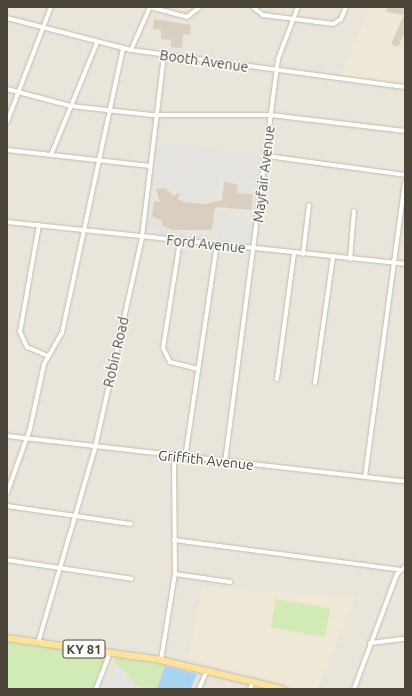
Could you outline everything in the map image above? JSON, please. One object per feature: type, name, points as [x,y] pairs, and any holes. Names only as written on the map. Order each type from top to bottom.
[{"type":"main road","name":"KY 81","points":[[7,638],[161,660],[282,689]]},
{"type":"street","points":[[7,122],[51,7]]},
{"type":"street","points":[[131,50],[150,7],[187,17],[200,7]]},
{"type":"street","points":[[253,7],[258,14],[336,24],[346,7]]},
{"type":"street","name":"Mayfair Avenue","points":[[225,462],[255,249],[276,70],[280,49],[298,7]]},
{"type":"street","name":"Booth Avenue","points":[[7,18],[97,43],[164,56],[405,87]]},
{"type":"street","points":[[51,155],[97,43]]},
{"type":"street","points":[[7,493],[26,438],[48,356],[62,333],[123,48]]},
{"type":"street","name":"Robin Road","points":[[38,643],[95,448],[142,237],[164,56]]},
{"type":"street","points":[[7,89],[71,106],[156,115],[271,115],[405,131]]},
{"type":"street","points":[[7,150],[150,166]]},
{"type":"street","points":[[267,156],[405,175]]},
{"type":"street","points":[[366,477],[394,263],[403,219],[405,182]]},
{"type":"street","points":[[303,254],[308,205]]},
{"type":"street","points":[[350,259],[354,211]]},
{"type":"street","name":"Ford Avenue","points":[[7,222],[405,264]]},
{"type":"street","points":[[39,225],[20,332],[26,347],[48,356]]},
{"type":"street","points":[[180,241],[163,348],[170,362],[198,369]]},
{"type":"street","points":[[185,458],[217,245]]},
{"type":"street","points":[[277,379],[294,253]]},
{"type":"street","points":[[315,383],[333,257]]},
{"type":"street","name":"Griffith Avenue","points":[[7,436],[174,457],[405,481]]},
{"type":"street","points":[[161,660],[175,574],[174,457]]},
{"type":"street","points":[[7,506],[131,524]]},
{"type":"street","points":[[174,540],[403,568],[370,643],[354,689]]},
{"type":"street","points":[[7,560],[132,579]]},
{"type":"street","points":[[175,574],[230,582]]},
{"type":"street","points":[[370,643],[405,639]]},
{"type":"street","points":[[96,689],[110,653]]},
{"type":"street","points":[[199,689],[207,670]]},
{"type":"street","points":[[250,689],[252,681]]},
{"type":"shaded area","points":[[7,7],[405,7],[405,689],[7,689]]},
{"type":"shaded area","points":[[369,7],[405,7],[405,84],[340,77]]},
{"type":"shaded area","points":[[160,145],[260,155],[256,218],[250,217],[253,194],[238,192],[239,182],[220,180],[217,194],[204,203],[184,200],[174,188],[152,185],[156,148]]},
{"type":"shaded area","points":[[219,214],[248,217],[248,224],[255,225],[253,241],[249,241],[248,245],[227,242],[225,222],[222,241],[215,240],[214,217],[219,218]]},
{"type":"shaded area","points":[[148,216],[154,216],[164,229],[215,236],[211,240],[159,235],[147,221]]},
{"type":"shaded area","points":[[203,587],[355,597],[318,689],[302,689],[188,658]]},
{"type":"shaded area","points":[[114,663],[134,681],[133,686],[140,689],[103,689]]},
{"type":"green space","points":[[276,599],[330,609],[325,637],[271,628]]},
{"type":"green space","points":[[7,642],[103,655],[105,657],[92,689],[7,689]]},
{"type":"green space","points":[[116,658],[166,665],[157,689],[133,685],[134,681],[114,662]]},
{"type":"water","points":[[165,666],[197,674],[191,689],[157,689]]},
{"type":"building","points":[[388,7],[405,7],[405,32],[398,47],[391,44],[404,15],[386,12]]},
{"type":"building","points":[[154,19],[191,25],[190,35],[183,34],[182,48],[171,47],[171,40],[161,39],[161,30],[153,29]]},
{"type":"building","points":[[224,181],[238,185],[237,193],[253,194],[251,210],[218,207],[215,209],[212,230],[173,230],[162,226],[162,221],[152,216],[154,201],[160,202],[156,189],[165,188],[174,196],[177,193],[180,195],[177,199],[185,202],[205,204],[222,200]]}]
